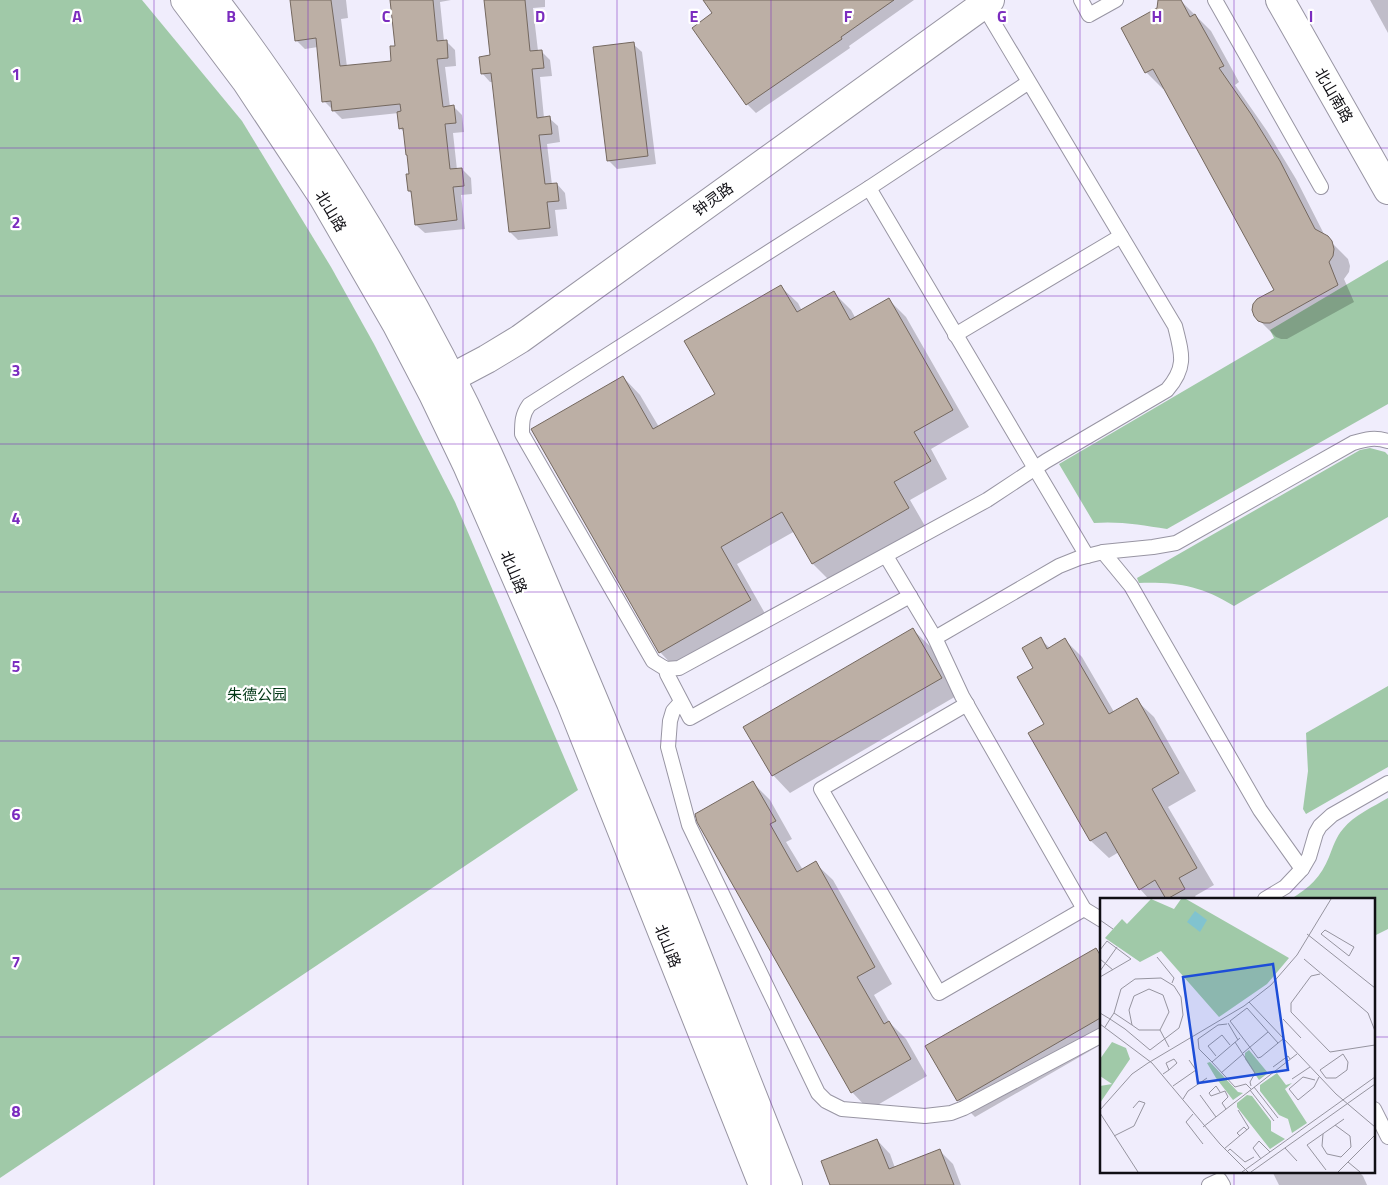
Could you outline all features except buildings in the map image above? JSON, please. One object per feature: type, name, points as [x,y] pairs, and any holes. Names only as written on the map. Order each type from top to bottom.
[{"type":"street","name":"北山路","points":[[185,0],[246,81],[323,197],[397,325],[488,455],[592,694],[788,1185]]},
{"type":"street","name":"北山路","points":[[214,0],[265,68],[342,185],[417,314],[467,465],[571,703],[763,1185]]},
{"type":"street","name":"北山南路","points":[[1280,0],[1388,190]]},
{"type":"street","name":"钟灵路","points":[[440,384],[487,359],[527,334],[986,2]]},
{"type":"lane","points":[[1080,0],[1089,15],[1116,0]]},
{"type":"lane","points":[[1215,0],[1320,187]]},
{"type":"lane","points":[[986,2],[1029,82],[1175,326],[1182,353],[1179,372],[1174,382],[1167,390],[1035,468],[987,500],[679,668],[666,669],[653,662],[522,434],[524,412],[529,405],[869,188],[1029,82]]},
{"type":"lane","points":[[869,188],[1087,556]]},
{"type":"lane","points":[[956,335],[1121,236]]},
{"type":"lane","points":[[935,638],[1059,566],[1103,552],[1176,544],[1353,443],[1368,438],[1388,441]]},
{"type":"lane","points":[[1103,552],[1131,586],[1260,810],[1302,869]]},
{"type":"lane","points":[[886,556],[935,638],[967,704],[1084,909],[1100,919]]},
{"type":"lane","points":[[666,669],[690,718],[910,596]]},
{"type":"lane","points":[[681,702],[673,711],[670,721],[668,747],[689,825],[818,1093],[826,1101],[842,1109],[925,1116],[951,1113],[964,1108],[1100,1036]]},
{"type":"lane","points":[[967,704],[821,789],[939,993],[1084,909]]},
{"type":"lane","points":[[1267,898],[1285,887],[1302,869],[1309,857],[1320,826],[1332,815],[1388,783]]},
{"type":"lane","points":[[1376,1113],[1388,1138]]},
{"type":"lane","points":[[1210,1185],[1220,1180],[1223,1185]]},
{"type":"green space","name":"朱德公园","points":[[0,0],[142,0],[242,121],[331,267],[374,344],[455,502],[578,790],[0,1178]]},
{"type":"green space","points":[[1388,260],[1388,404],[1167,529],[1121,523],[1094,523],[1059,464],[1274,338],[1270,330]]},
{"type":"green space","points":[[1370,448],[1385,452],[1388,455],[1388,517],[1234,606],[1211,594],[1189,587],[1166,583],[1139,583],[1137,578],[1360,450]]},
{"type":"green space","points":[[1388,686],[1388,767],[1306,814],[1303,809],[1308,771],[1306,733]]},
{"type":"green space","points":[[1388,798],[1388,929],[1376,935],[1376,898],[1292,898],[1309,886],[1318,876],[1326,864],[1338,835],[1347,824]]}]
